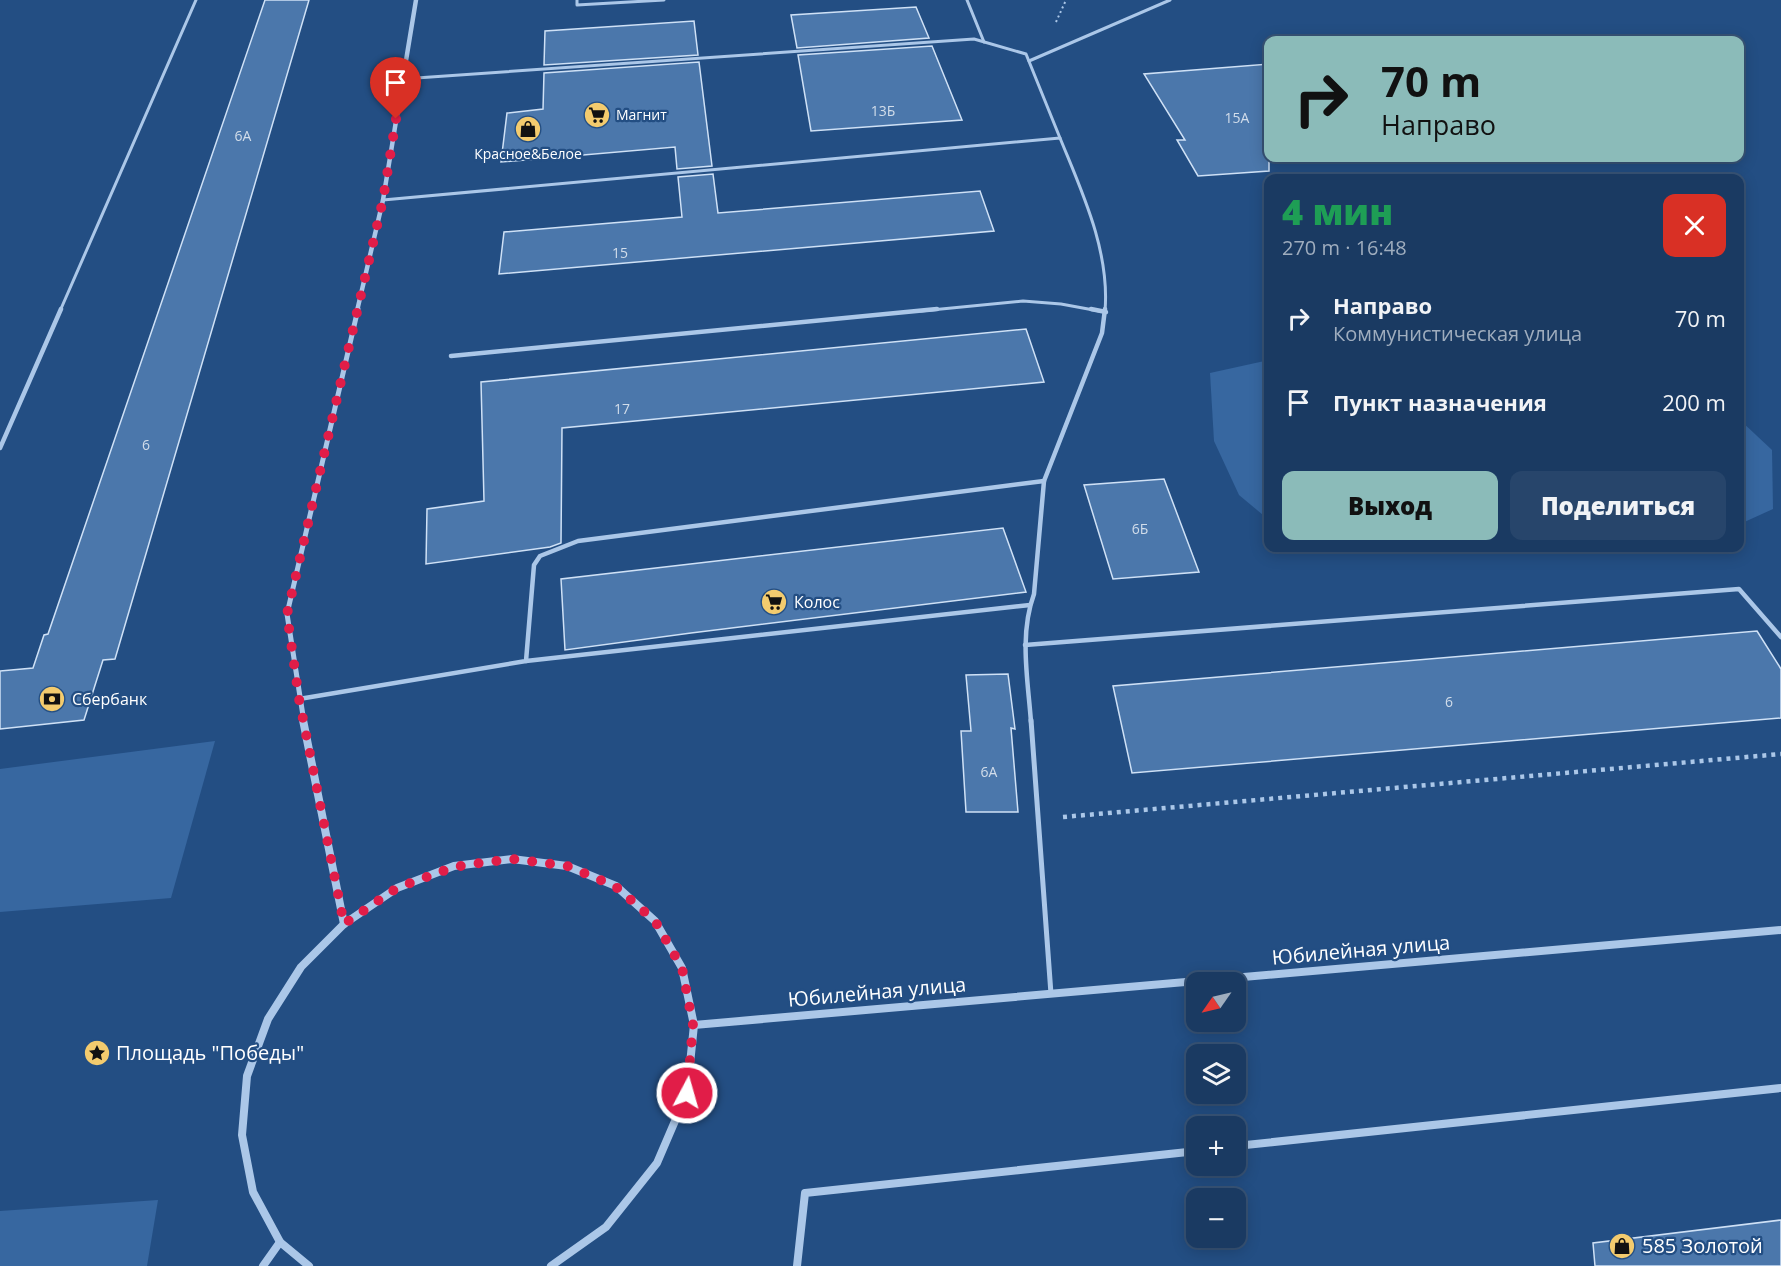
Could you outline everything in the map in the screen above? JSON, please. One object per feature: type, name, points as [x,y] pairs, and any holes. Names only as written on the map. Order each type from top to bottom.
[{"type":"street","points":[[344,924],[299,699],[287,614],[383,200],[416,0]]},
{"type":"street","points":[[309,1266],[280,1242],[253,1192],[242,1135],[247,1076],[268,1019],[301,967],[344,924],[397,888],[454,867],[512,859],[567,866],[615,886],[655,921],[682,968],[693,1025],[687,1093],[657,1163],[606,1227],[551,1266]]},
{"type":"street","name":"Юбилейная улица","points":[[693,1025],[1781,930]]},
{"type":"street","points":[[1246,1145],[1781,1088]]},
{"type":"street","points":[[797,1266],[805,1193],[1186,1151]]},
{"type":"street","points":[[263,1266],[280,1242]]},
{"type":"lane","points":[[0,448],[196,0]]},
{"type":"lane","points":[[577,0],[577,6],[664,0]]},
{"type":"lane","points":[[967,0],[984,42]]},
{"type":"lane","points":[[1029,61],[1170,0]]},
{"type":"lane","points":[[402,79],[974,39],[1026,54],[1089,208],[1105,268],[1106,312],[1102,333],[1044,481],[1034,594],[1030,605],[1025,645],[1051,994]]},
{"type":"lane","points":[[383,200],[1060,138]]},
{"type":"lane","points":[[451,356],[1023,301],[1061,304],[1106,312]]},
{"type":"lane","points":[[526,661],[534,565],[540,556],[578,541],[1044,481]]},
{"type":"lane","points":[[1025,645],[1739,589],[1781,638]]},
{"type":"lane","points":[[299,699],[526,661],[1030,605]]},
{"type":"path","points":[[1038,819],[1781,754]]},
{"type":"shaded area","points":[[1264,361],[1264,516],[1239,495],[1214,441],[1210,373]]},
{"type":"shaded area","points":[[1744,424],[1772,450],[1773,509],[1744,522]]},
{"type":"shaded area","points":[[215,741],[171,898],[0,912],[0,769]]},
{"type":"shaded area","points":[[158,1200],[147,1266],[0,1266],[0,1211]]},
{"type":"building","points":[[265,0],[309,0],[115,659],[103,660],[84,720],[0,729],[0,671],[33,668],[44,635],[48,634]]},
{"type":"building","points":[[916,7],[929,38],[797,48],[791,15]]},
{"type":"building","points":[[694,21],[698,55],[544,65],[545,31]]},
{"type":"building","points":[[932,46],[962,120],[811,131],[798,55]]},
{"type":"building","points":[[699,62],[712,166],[677,169],[675,147],[501,162],[507,113],[543,109],[544,73]]},
{"type":"building","points":[[1264,64],[1264,162],[1269,162],[1269,171],[1198,176],[1177,140],[1185,140],[1144,74]]},
{"type":"building","points":[[713,174],[718,213],[980,191],[994,231],[499,274],[504,232],[682,217],[678,177]]},
{"type":"building","points":[[1026,329],[1044,382],[562,428],[561,543],[550,547],[426,564],[427,509],[484,501],[481,382]]},
{"type":"building","points":[[1164,479],[1199,572],[1113,579],[1084,485]]},
{"type":"building","points":[[1003,528],[1026,592],[565,650],[561,579]]},
{"type":"building","points":[[1757,631],[1781,669],[1781,718],[1132,773],[1113,686]]},
{"type":"building","points":[[1008,674],[1015,729],[1011,728],[1018,812],[966,812],[961,731],[971,731],[966,675]]},
{"type":"building","points":[[1781,1220],[1781,1266],[1595,1266],[1593,1243]]},
{"type":"place","name":"Магнит","points":[[597,115]]},
{"type":"place","name":"Красное&Белое","points":[[528,129]]},
{"type":"place","name":"Колос","points":[[774,602]]},
{"type":"place","name":"Сбербанк","points":[[52,699]]},
{"type":"place","name":"Площадь \"Победы\"","points":[[97,1053]]},
{"type":"place","name":"585 Золотой","points":[[1622,1246]]},
{"type":"route","points":[[396,119],[383,200],[287,614],[299,699],[344,924],[397,888],[454,867],[473,864],[512,859],[567,866],[615,886],[655,921],[682,968],[693,1025],[687,1093]]}]
